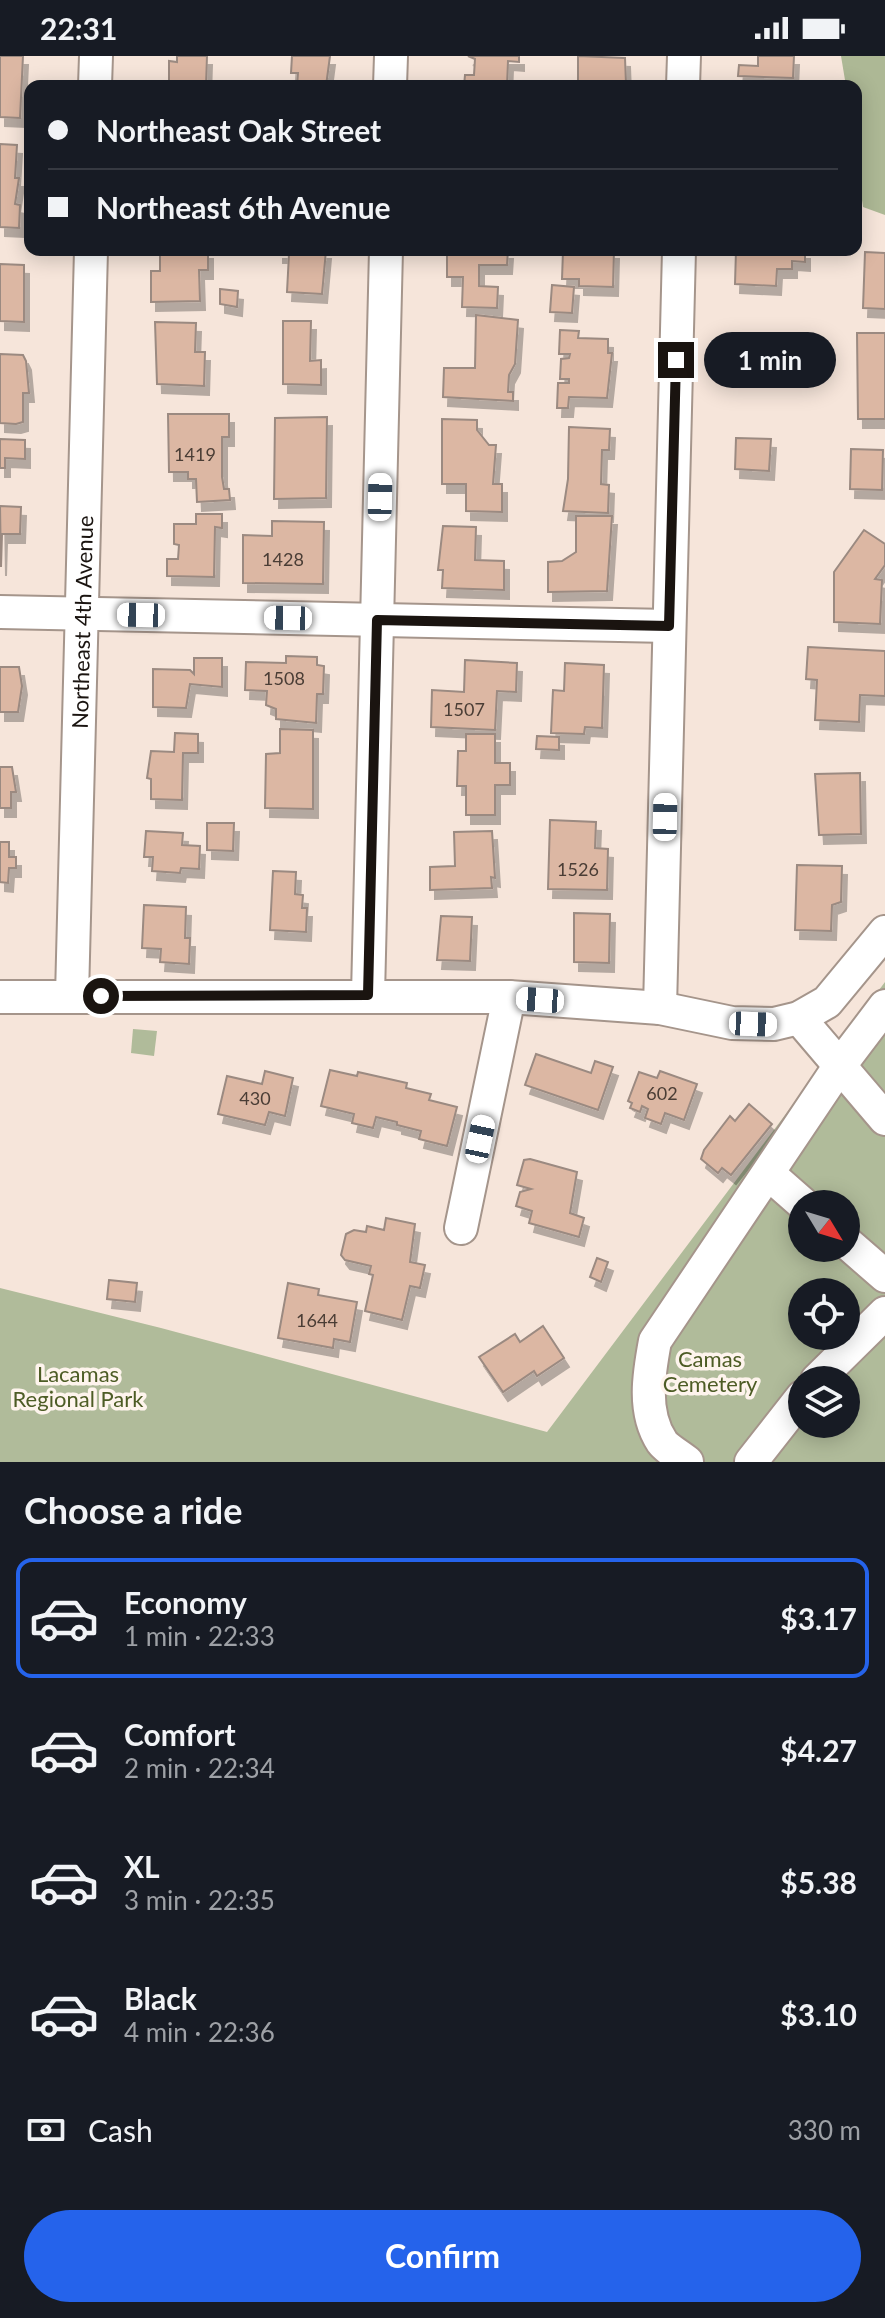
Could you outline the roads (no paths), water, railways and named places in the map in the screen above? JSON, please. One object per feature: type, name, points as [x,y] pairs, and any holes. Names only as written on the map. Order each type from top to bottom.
[{"type":"street","points":[[95,80],[96,56]]},
{"type":"street","points":[[390,80],[391,56]]},
{"type":"street","points":[[683,80],[684,56]]},
{"type":"street","name":"Northeast 4th Avenue","points":[[72,996],[91,256]]},
{"type":"street","points":[[368,995],[386,256]]},
{"type":"street","points":[[660,1008],[679,256]]},
{"type":"street","points":[[0,612],[669,626]]},
{"type":"street","points":[[0,997],[509,997],[660,1008],[732,1023],[774,1024],[799,1018],[827,1002],[885,932]]},
{"type":"street","points":[[461,1228],[509,997]]},
{"type":"street","points":[[687,1462],[662,1442],[649,1403],[648,1379],[655,1341],[770,1175],[841,1064],[885,1006]]},
{"type":"street","points":[[799,1018],[885,1119]]},
{"type":"street","points":[[770,1175],[788,1191]]},
{"type":"street","points":[[860,1254],[885,1276]]},
{"type":"street","points":[[831,1366],[885,1313]]},
{"type":"street","points":[[751,1462],[788,1415]]},
{"type":"park label","name":"Camas Cemetery","points":[[710,1370]]},
{"type":"park label","name":"Lacamas Regional Park","points":[[78,1386]]}]
